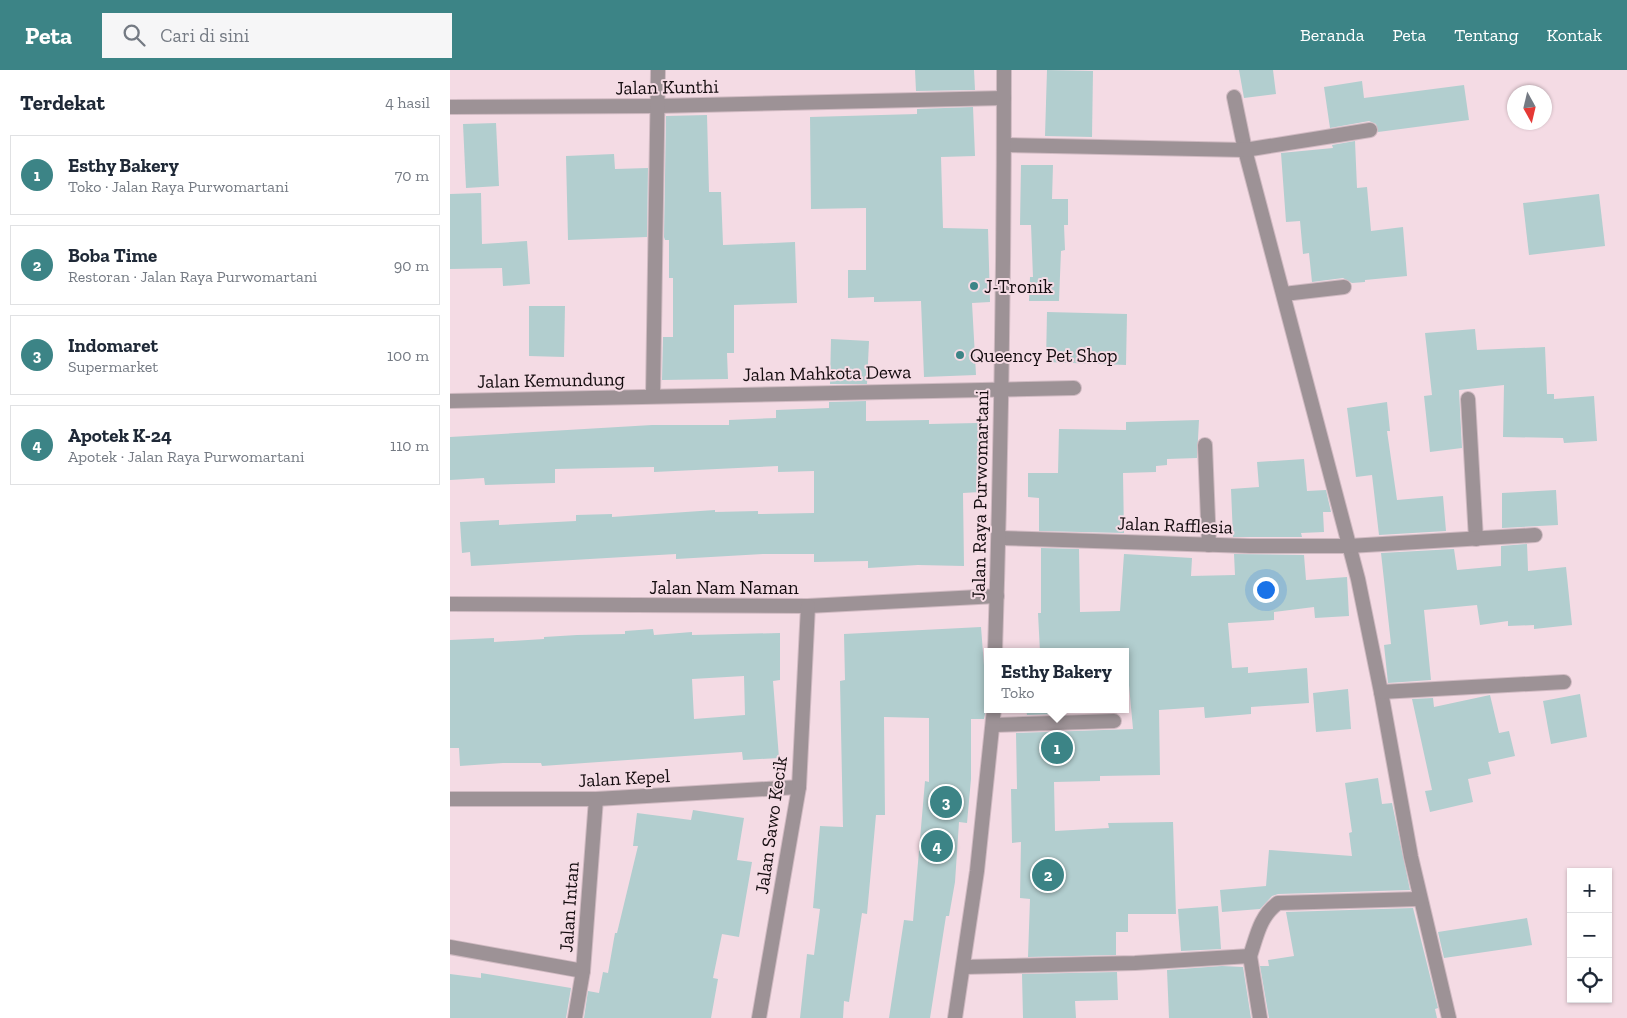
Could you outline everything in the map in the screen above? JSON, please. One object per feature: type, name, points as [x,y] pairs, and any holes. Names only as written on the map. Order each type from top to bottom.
[{"type":"street","points":[[653,396],[658,70]]},
{"type":"street","name":"Jalan Raya Purwomartani","points":[[995,648],[1000,538],[1005,145],[1004,70]]},
{"type":"street","points":[[1234,96],[1245,150],[1349,546],[1381,692],[1419,899],[1449,1018]]},
{"type":"street","name":"Jalan Kunthi","points":[[450,107],[658,106],[1004,98]]},
{"type":"street","points":[[1005,145],[1245,150],[1370,130]]},
{"type":"street","points":[[1284,294],[1344,287]]},
{"type":"street","name":"Jalan Mahkota Dewa","points":[[653,396],[1074,388]]},
{"type":"street","name":"Jalan Kemundung","points":[[450,401],[653,396]]},
{"type":"street","points":[[1468,399],[1476,539]]},
{"type":"street","points":[[1205,445],[1209,545]]},
{"type":"street","name":"Jalan Rafflesia","points":[[1000,538],[1209,545],[1349,546],[1535,535]]},
{"type":"street","name":"Jalan Nam Naman","points":[[450,604],[808,606],[997,596]]},
{"type":"street","name":"Jalan Sawo Kecik","points":[[759,1018],[799,787],[808,606]]},
{"type":"street","points":[[1381,692],[1564,682]]},
{"type":"street","points":[[955,1018],[964,967],[994,713]]},
{"type":"street","points":[[994,725],[1114,722]]},
{"type":"street","name":"Jalan Kepel","points":[[450,799],[596,799],[799,787]]},
{"type":"street","name":"Jalan Intan","points":[[575,1018],[583,971],[596,799]]},
{"type":"street","points":[[1260,1018],[1250,956],[1260,924],[1270,909],[1278,903],[1419,899]]},
{"type":"street","points":[[450,947],[583,971]]},
{"type":"street","points":[[964,967],[1135,963],[1250,956]]},
{"type":"building","points":[[915,70],[974,70],[975,90],[916,91]]},
{"type":"building","points":[[1047,70],[1093,71],[1092,137],[1045,136]]},
{"type":"building","points":[[1239,70],[1273,70],[1276,94],[1244,98]]},
{"type":"building","points":[[1362,81],[1364,98],[1464,85],[1469,120],[1378,132],[1376,124],[1369,121],[1330,128],[1324,87]]},
{"type":"building","points":[[973,107],[975,156],[941,157],[943,228],[988,229],[990,302],[972,303],[976,375],[924,377],[921,301],[874,302],[874,297],[848,298],[848,270],[866,270],[866,208],[811,209],[810,117],[917,114],[917,109]]},
{"type":"building","points":[[707,115],[709,192],[721,192],[723,245],[795,242],[797,303],[734,305],[734,353],[727,353],[728,379],[662,380],[663,337],[673,337],[673,278],[669,278],[669,240],[665,240],[664,237],[666,116]]},
{"type":"building","points":[[496,123],[499,186],[466,188],[463,124]]},
{"type":"building","points":[[1355,141],[1357,188],[1367,187],[1371,231],[1403,227],[1407,276],[1352,283],[1343,278],[1312,282],[1309,253],[1303,254],[1300,221],[1286,222],[1281,153],[1333,148],[1332,145]]},
{"type":"building","points":[[614,154],[615,169],[648,168],[647,237],[568,240],[566,156]]},
{"type":"building","points":[[1021,165],[1053,165],[1052,199],[1068,199],[1068,225],[1064,225],[1065,250],[1061,251],[1059,301],[1029,301],[1030,277],[1033,277],[1031,225],[1020,225]]},
{"type":"building","points":[[481,193],[482,244],[527,241],[530,284],[503,286],[502,268],[450,269],[450,194]]},
{"type":"building","points":[[1599,194],[1605,246],[1529,255],[1523,203]]},
{"type":"building","points":[[529,306],[565,306],[564,357],[529,356]]},
{"type":"building","points":[[1047,312],[1127,314],[1126,365],[1046,362]]},
{"type":"building","points":[[1475,329],[1477,350],[1545,347],[1547,394],[1554,394],[1554,399],[1594,396],[1597,441],[1564,443],[1563,438],[1503,437],[1504,385],[1459,390],[1462,448],[1430,452],[1424,396],[1432,395],[1425,333]]},
{"type":"building","points":[[831,339],[869,341],[867,384],[830,384]]},
{"type":"building","points":[[866,401],[866,421],[929,420],[929,424],[978,423],[980,492],[963,493],[964,566],[918,565],[868,568],[868,561],[814,562],[814,554],[763,554],[676,559],[676,554],[471,566],[470,552],[462,553],[460,522],[499,520],[499,525],[576,521],[576,515],[612,514],[612,517],[715,510],[715,512],[758,511],[758,514],[814,513],[814,471],[778,472],[778,466],[654,472],[654,467],[555,469],[555,483],[485,485],[484,478],[450,480],[450,437],[652,425],[729,425],[729,420],[776,418],[776,410],[829,408],[829,402]]},
{"type":"building","points":[[1387,402],[1390,431],[1387,431],[1397,500],[1443,496],[1446,531],[1379,535],[1372,475],[1356,477],[1347,408]]},
{"type":"building","points":[[1199,420],[1197,458],[1167,459],[1167,465],[1156,466],[1156,472],[1123,473],[1124,533],[1039,531],[1039,498],[1028,497],[1028,473],[1058,473],[1059,429],[1126,430],[1126,422]]},
{"type":"building","points":[[1304,459],[1307,491],[1326,490],[1331,512],[1323,512],[1324,532],[1301,533],[1302,537],[1233,537],[1231,489],[1259,487],[1257,462]]},
{"type":"building","points":[[1556,490],[1558,525],[1502,528],[1502,493]]},
{"type":"building","points":[[1527,544],[1528,571],[1566,567],[1572,625],[1534,629],[1534,625],[1508,626],[1508,621],[1480,625],[1477,605],[1424,610],[1431,680],[1388,683],[1384,645],[1391,644],[1381,553],[1454,549],[1457,570],[1501,566],[1501,546]]},
{"type":"building","points":[[1041,548],[1079,549],[1080,612],[1120,611],[1124,554],[1192,558],[1191,576],[1235,575],[1234,554],[1304,555],[1306,580],[1347,577],[1349,616],[1315,618],[1314,607],[1274,612],[1274,620],[1228,623],[1232,668],[1248,667],[1248,673],[1307,668],[1309,703],[1251,707],[1251,714],[1205,718],[1204,707],[1159,710],[1160,775],[1100,776],[1100,781],[1054,782],[1055,831],[1109,828],[1108,823],[1173,822],[1176,914],[1128,914],[1128,932],[1116,932],[1116,955],[1028,957],[1030,899],[1020,898],[1021,842],[1012,843],[1011,789],[1017,789],[1016,733],[1133,729],[1129,685],[1129,648],[1040,648],[1038,613],[1041,613]]},
{"type":"building","points":[[981,627],[985,713],[984,719],[971,719],[971,779],[967,823],[959,822],[955,882],[949,916],[946,916],[930,1018],[889,1018],[904,920],[913,921],[925,781],[929,782],[929,718],[884,717],[885,815],[876,815],[867,914],[862,913],[849,1002],[844,1001],[843,1018],[800,1018],[807,954],[814,955],[820,909],[813,908],[820,826],[843,827],[840,681],[845,680],[844,634]]},
{"type":"building","points":[[653,629],[654,635],[692,632],[692,635],[780,633],[780,680],[773,681],[779,758],[743,760],[742,752],[542,766],[541,763],[503,763],[460,766],[459,748],[450,748],[450,640],[494,638],[494,642],[544,639],[544,637],[625,634],[625,631]],"holes":[[[744,676],[745,715],[694,719],[692,679]]]},
{"type":"building","points":[[1348,689],[1351,729],[1316,732],[1313,693]]},
{"type":"building","points":[[1580,694],[1587,737],[1551,744],[1543,701]]},
{"type":"building","points":[[1490,695],[1499,733],[1509,731],[1515,756],[1488,762],[1491,774],[1468,779],[1473,802],[1430,812],[1425,791],[1432,790],[1412,699],[1433,698],[1434,707]]},
{"type":"building","points":[[1027,713],[1059,713],[1059,714],[1027,715]]},
{"type":"building","points":[[1378,778],[1382,804],[1392,803],[1410,890],[1278,894],[1272,896],[1260,909],[1222,912],[1220,890],[1266,886],[1269,850],[1352,856],[1349,833],[1352,832],[1345,783]]},
{"type":"building","points":[[693,810],[744,818],[737,860],[752,862],[739,937],[722,934],[713,978],[718,979],[711,1018],[584,1018],[588,991],[599,993],[603,972],[608,973],[615,933],[617,933],[638,846],[633,846],[637,813],[691,820]]},
{"type":"building","points":[[1218,906],[1221,949],[1181,951],[1178,909]]},
{"type":"building","points":[[1413,908],[1438,1008],[1435,1009],[1437,1018],[1269,1018],[1260,966],[1269,966],[1268,960],[1294,956],[1286,912]]},
{"type":"building","points":[[1527,918],[1532,945],[1444,958],[1438,932]]},
{"type":"building","points":[[1222,966],[1243,967],[1251,1018],[1169,1018],[1167,970]]},
{"type":"building","points":[[1117,972],[1118,1000],[1075,1001],[1076,1018],[1023,1018],[1022,974]]},
{"type":"building","points":[[481,973],[571,988],[566,1018],[450,1018],[450,974],[481,978]]},
{"type":"place","name":"J-Tronik","points":[[974,286]]},
{"type":"place","name":"Queency Pet Shop","points":[[960,355]]},
{"type":"place","name":"Esthy Bakery","points":[[1057,748]]},
{"type":"place","name":"Indomaret","points":[[946,802]]},
{"type":"place","name":"Apotek K-24","points":[[937,846]]},
{"type":"place","name":"Boba Time","points":[[1048,875]]}]
